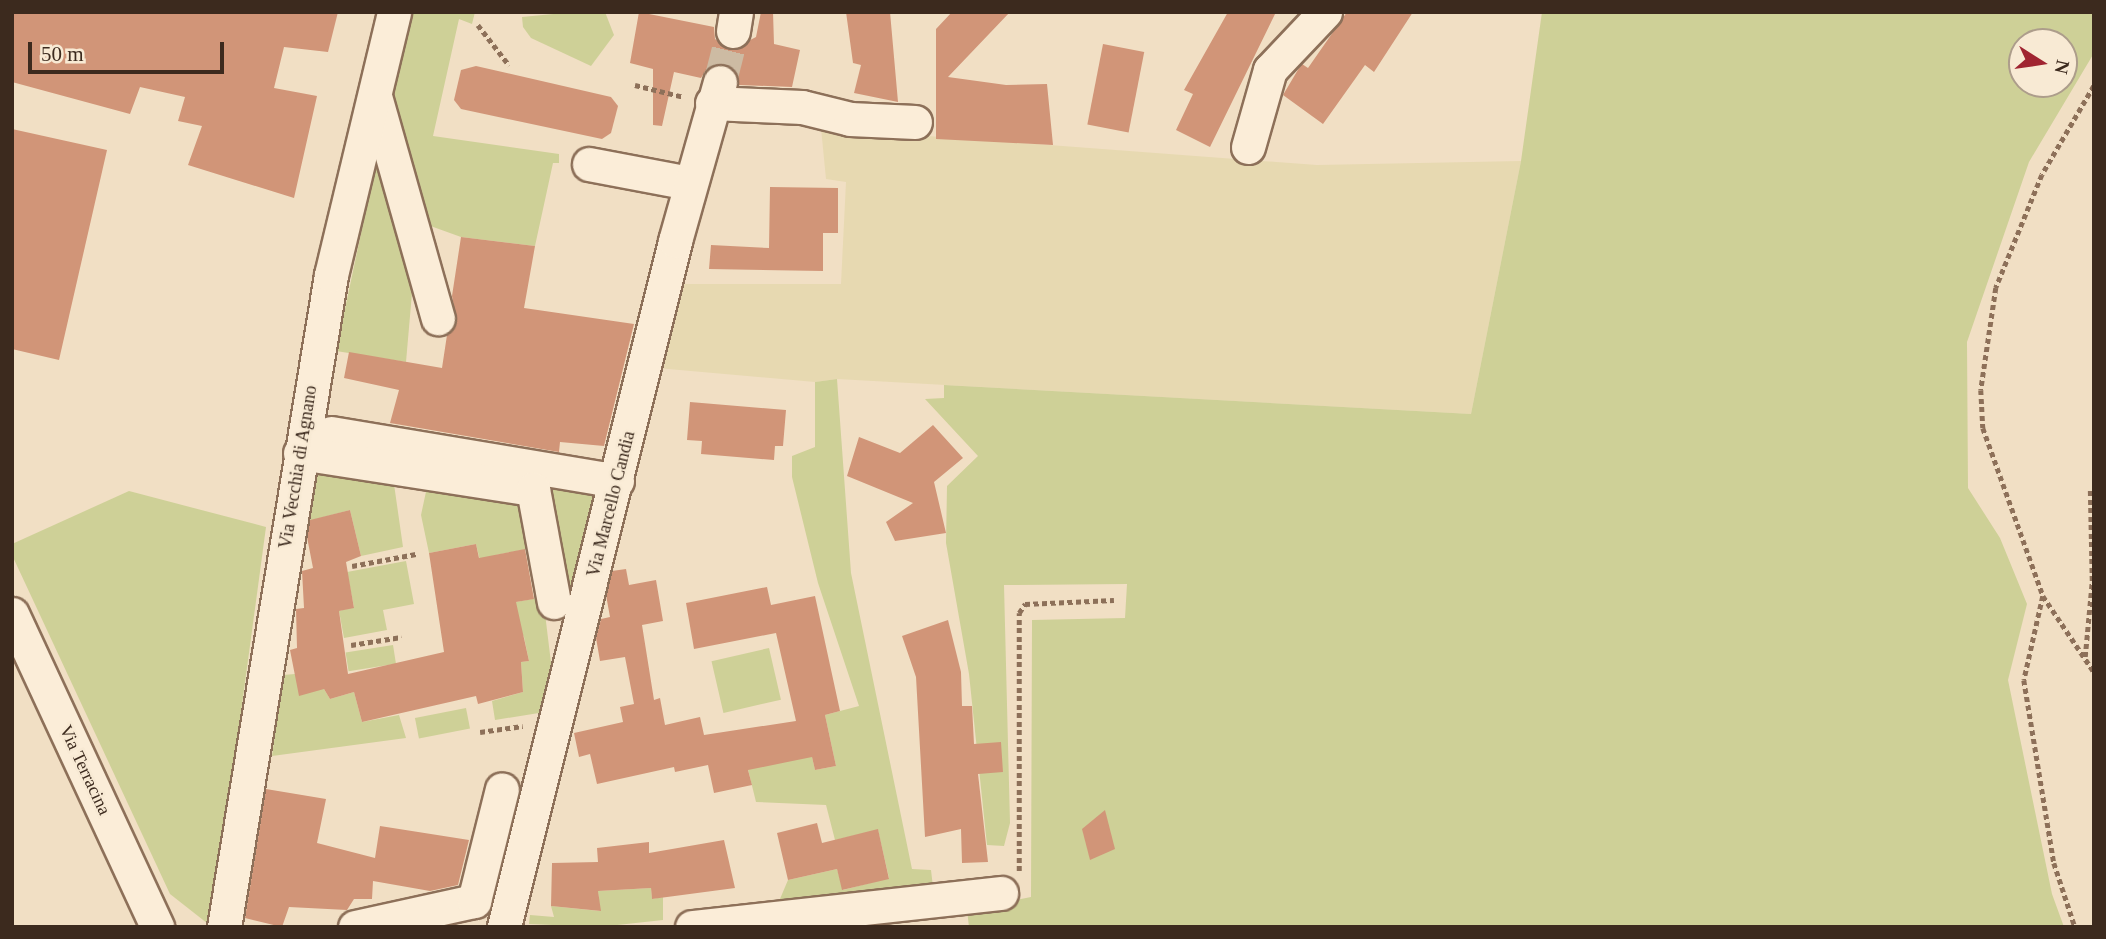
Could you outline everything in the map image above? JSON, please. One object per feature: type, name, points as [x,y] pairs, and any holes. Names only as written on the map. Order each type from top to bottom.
[{"type":"street","name":"Via Vecchia di Agnano","points":[[224,927],[331,275],[394,12]]},
{"type":"street","points":[[1248,146],[1270,70],[1325,12]]},
{"type":"street","points":[[375,93],[438,318]]},
{"type":"street","points":[[716,93],[802,107],[850,119],[915,122]]},
{"type":"street","name":"Via Marcello Candia","points":[[504,927],[690,183],[716,93]]},
{"type":"street","points":[[589,164],[690,183]]},
{"type":"street","points":[[331,433],[617,481]]},
{"type":"street","points":[[300,453],[533,489],[554,603]]},
{"type":"street","name":"Via Terracina","points":[[12,614],[157,927]]},
{"type":"street","points":[[355,927],[474,901],[502,789]]},
{"type":"street","points":[[692,927],[1001,892]]},
{"type":"path","points":[[478,25],[509,65]]},
{"type":"path","points":[[635,85],[716,93]]},
{"type":"path","points":[[2094,86],[2042,175],[1996,288],[1981,390],[1983,428],[2043,596],[2094,672]]},
{"type":"path","points":[[2085,658],[2092,581],[2091,489]]},
{"type":"path","points":[[352,566],[416,554]]},
{"type":"path","points":[[2043,596],[2024,680],[2054,863],[2075,927]]},
{"type":"path","points":[[1001,892],[1017,884],[1021,860],[1019,613],[1026,604],[1114,600]]},
{"type":"path","points":[[351,645],[401,637]]},
{"type":"path","points":[[480,732],[555,722]]},
{"type":"shaded area","points":[[821,128],[1317,165],[1521,161],[1471,414],[837,379],[815,382],[657,368],[675,284],[841,284],[846,182],[826,179]]},
{"type":"green space","points":[[405,12],[475,12],[472,24],[459,19],[433,136],[559,154],[559,163],[553,163],[535,246],[461,237],[425,224],[384,96]]},
{"type":"green space","points":[[605,12],[614,35],[591,66],[531,38],[523,27],[522,17]]},
{"type":"green space","points":[[1542,12],[2094,12],[2094,53],[2078,80],[2078,28],[2008,28],[2008,98],[2067,98],[2029,162],[1967,342],[1968,488],[2000,538],[2027,604],[2008,680],[2052,894],[2064,927],[969,927],[967,910],[1031,897],[1032,620],[1125,618],[1127,584],[1004,585],[1010,823],[1004,846],[987,845],[969,674],[946,543],[947,486],[978,456],[925,399],[944,398],[944,385],[1471,414],[1521,161]]},
{"type":"green space","points":[[379,149],[414,270],[406,362],[336,351]]},
{"type":"green space","points":[[837,379],[851,573],[912,869],[931,870],[933,887],[777,906],[788,880],[837,869],[843,890],[889,878],[878,830],[835,840],[826,805],[756,802],[745,757],[812,757],[815,770],[836,766],[825,715],[859,706],[818,583],[792,477],[792,456],[815,447],[815,382]]},
{"type":"green space","points":[[316,472],[394,484],[403,547],[361,556],[350,510],[305,522]]},
{"type":"green space","points":[[545,475],[596,483],[569,603]]},
{"type":"green space","points":[[427,487],[524,499],[532,548],[496,555],[483,573],[476,544],[429,553],[421,515]]},
{"type":"green space","points":[[129,491],[266,527],[212,927],[170,894],[12,555],[12,544]]},
{"type":"green space","points":[[406,561],[414,604],[383,610],[387,630],[344,638],[339,611],[354,607],[347,572]]},
{"type":"green space","points":[[543,597],[552,671],[545,712],[495,720],[492,701],[523,692],[521,662],[529,661],[524,637],[506,604]]},
{"type":"green space","points":[[393,645],[396,664],[349,671],[346,653]]},
{"type":"green space","points":[[769,648],[781,700],[723,713],[712,661]]},
{"type":"green space","points":[[295,674],[324,689],[330,699],[354,692],[362,722],[399,715],[406,738],[272,756],[283,675]]},
{"type":"green space","points":[[466,708],[470,729],[419,739],[415,718]]},
{"type":"green space","points":[[651,888],[652,899],[663,897],[663,920],[599,927],[529,924],[530,915],[554,917],[551,906],[600,911],[598,891]]},
{"type":"building","points":[[12,12],[338,12],[328,52],[284,47],[274,88],[317,96],[294,198],[188,165],[202,126],[178,121],[185,97],[140,87],[130,114],[12,82]]},
{"type":"building","points":[[639,12],[714,27],[715,39],[731,50],[756,37],[761,12],[773,12],[774,44],[800,50],[792,87],[739,85],[734,69],[725,63],[707,68],[701,78],[674,72],[662,126],[653,125],[653,69],[630,63]]},
{"type":"building","points":[[846,12],[890,12],[898,102],[854,93],[861,65],[853,63]]},
{"type":"building","points":[[952,12],[1010,12],[948,77],[1006,85],[1047,84],[1053,145],[936,139],[936,29]]},
{"type":"building","points":[[1228,12],[1276,12],[1210,147],[1176,130],[1193,94],[1184,90]]},
{"type":"building","points":[[1347,12],[1413,12],[1374,72],[1365,65],[1323,124],[1283,95],[1302,64],[1308,68]]},
{"type":"building","points":[[1103,44],[1144,52],[1129,133],[1087,124]]},
{"type":"building","points":[[476,66],[611,97],[618,106],[611,133],[602,139],[461,109],[454,100],[461,70]]},
{"type":"building","points":[[12,129],[107,150],[59,360],[12,349]]},
{"type":"building","points":[[770,187],[838,188],[838,233],[823,233],[823,271],[709,269],[711,245],[769,248]]},
{"type":"building","points":[[461,237],[535,246],[524,308],[634,324],[604,446],[560,442],[559,452],[390,423],[399,390],[344,378],[349,352],[442,368],[447,335],[457,322],[452,296]]},
{"type":"building","points":[[690,402],[786,410],[783,446],[775,446],[774,460],[701,454],[702,441],[687,440]]},
{"type":"building","points":[[933,425],[963,458],[934,482],[946,533],[895,541],[886,522],[913,503],[847,476],[859,437],[900,453]]},
{"type":"building","points":[[350,510],[361,556],[346,562],[354,608],[339,611],[348,674],[444,652],[429,553],[476,544],[479,558],[525,549],[534,599],[516,602],[529,661],[521,662],[523,692],[478,704],[476,696],[362,722],[354,692],[330,699],[324,689],[299,696],[290,650],[297,648],[296,609],[304,608],[302,571],[313,568],[307,537],[310,520]]},
{"type":"building","points":[[626,569],[629,585],[656,580],[663,621],[642,625],[654,700],[660,698],[665,725],[700,717],[704,735],[796,721],[776,633],[694,649],[686,603],[767,587],[771,605],[815,596],[840,711],[825,715],[836,766],[815,770],[812,757],[748,770],[752,785],[714,793],[708,765],[675,772],[674,767],[597,784],[590,754],[579,757],[574,733],[623,722],[620,707],[634,704],[625,657],[600,661],[596,638],[601,619],[610,617],[606,595],[612,571]]},
{"type":"building","points":[[948,620],[961,672],[962,706],[972,706],[974,744],[1001,742],[1003,772],[978,774],[988,862],[962,863],[961,829],[925,837],[916,677],[902,636]]},
{"type":"building","points":[[266,789],[326,799],[317,843],[375,858],[380,826],[469,840],[458,885],[430,891],[373,881],[372,899],[354,899],[347,910],[289,907],[282,927],[245,918]]},
{"type":"building","points":[[1105,810],[1115,849],[1090,860],[1082,829]]},
{"type":"building","points":[[817,823],[822,843],[878,829],[889,879],[842,890],[837,869],[788,880],[777,833]]},
{"type":"building","points":[[724,840],[735,888],[652,899],[651,888],[598,891],[601,911],[551,906],[552,863],[598,862],[597,848],[649,842],[649,853]]},
{"type":"tunnel","points":[[720,82],[733,31]]}]
